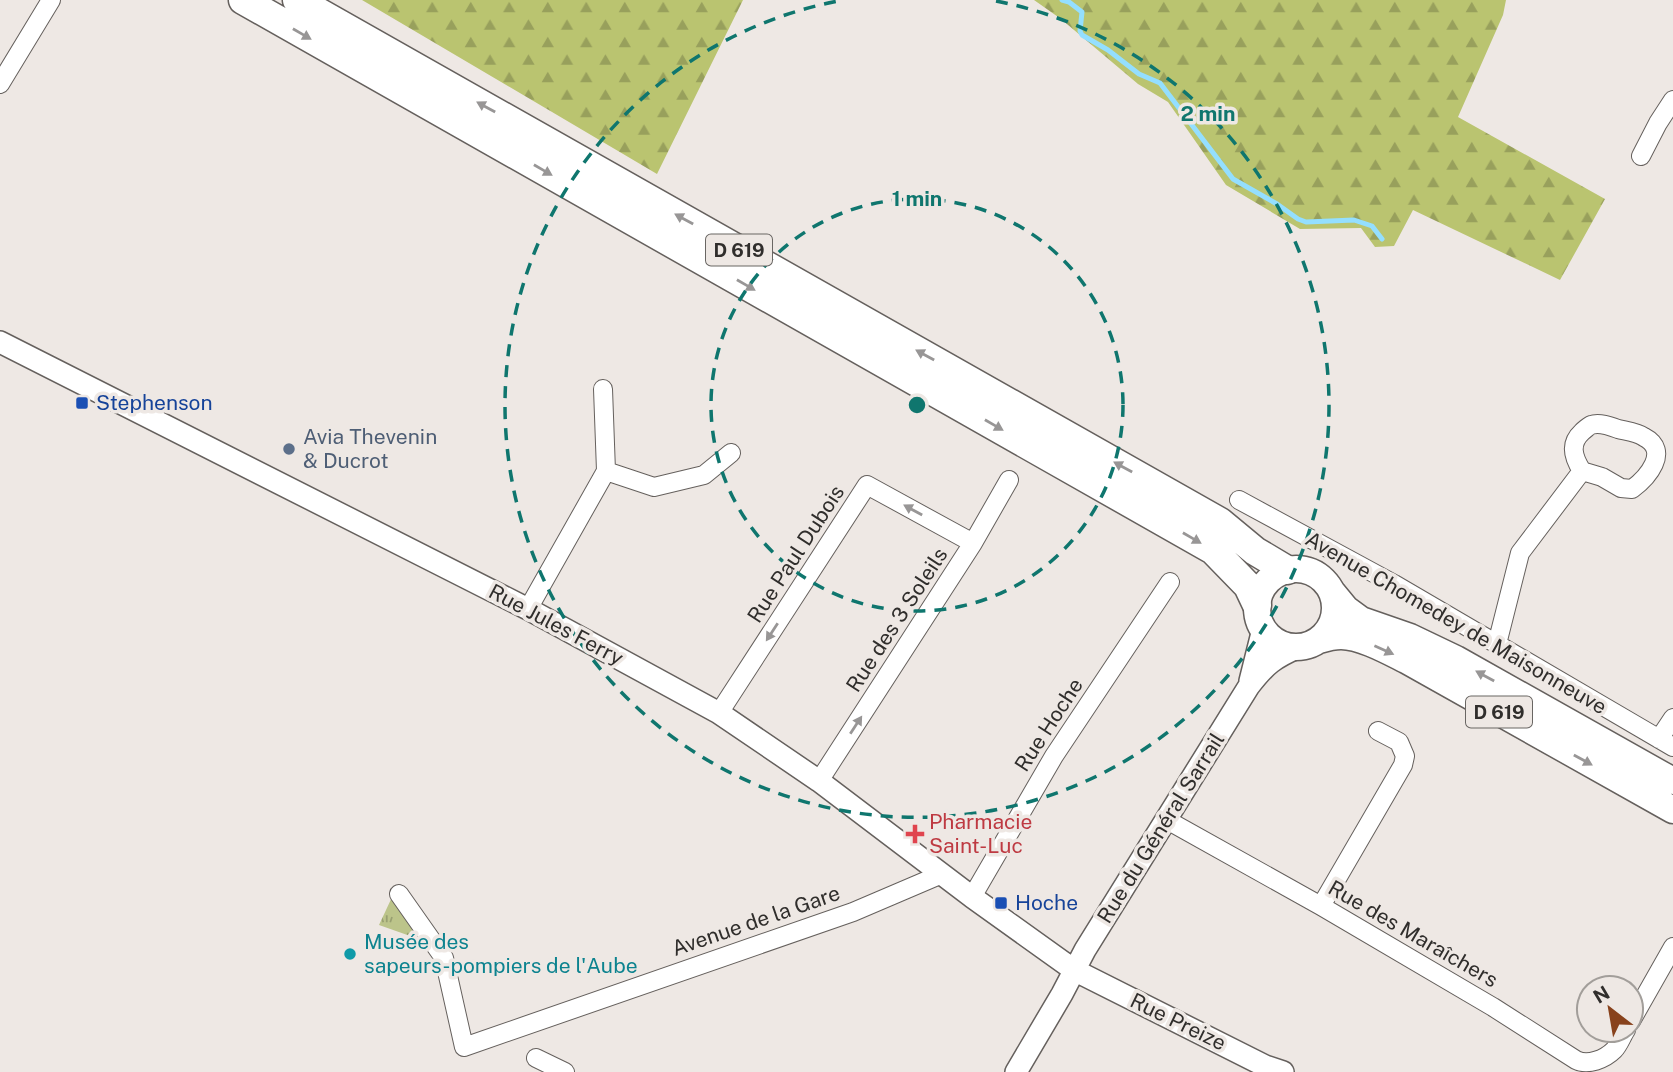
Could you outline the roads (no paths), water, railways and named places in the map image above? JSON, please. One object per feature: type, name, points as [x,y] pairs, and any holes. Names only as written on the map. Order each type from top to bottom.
[{"type":"highway","name":"D 619","points":[[243,0],[1213,550],[1248,586],[1260,617]]},
{"type":"highway","name":"D 619","points":[[296,0],[1220,522],[1255,551],[1287,570]]},
{"type":"main road","points":[[1300,569],[1313,573],[1324,581],[1332,592],[1334,615],[1326,633],[1309,643],[1289,646],[1279,643],[1271,638],[1260,617],[1260,593],[1275,575],[1287,570],[1300,569]]},
{"type":"main road","name":"Avenue Chomedey de Maisonneuve","points":[[1332,592],[1346,610],[1361,620],[1410,636],[1456,659],[1673,781]]},
{"type":"main road","name":"D 619","points":[[1309,643],[1343,636],[1380,648],[1673,810]]},
{"type":"street","points":[[0,84],[51,0]]},
{"type":"street","points":[[1641,156],[1666,125],[1673,100]]},
{"type":"street","name":"Rue Jules Ferry","points":[[0,342],[86,383],[528,609],[719,713],[819,781],[1074,970]]},
{"type":"street","points":[[528,609],[606,471],[603,389]]},
{"type":"street","points":[[1601,424],[1642,435],[1650,440],[1655,449],[1654,466],[1643,482],[1632,489],[1622,488],[1602,477],[1582,471],[1574,459],[1573,448],[1576,437],[1591,425],[1601,424]]},
{"type":"street","points":[[606,471],[653,487],[704,475],[731,453]]},
{"type":"street","points":[[1497,645],[1520,553],[1582,471]]},
{"type":"street","name":"Rue des 3 Soleils","points":[[819,781],[973,543],[1009,480]]},
{"type":"street","name":"Rue Paul Dubois","points":[[719,713],[867,485],[973,543]]},
{"type":"street","name":"Avenue Chomedey de Maisonneuve","points":[[1239,500],[1394,584],[1666,743]]},
{"type":"street","name":"Rue Hoche","points":[[972,897],[1054,756],[1170,582]]},
{"type":"street","name":"Rue du Général Sarrail","points":[[1249,686],[1260,617]]},
{"type":"street","name":"Rue du Général Sarrail","points":[[1016,1072],[1085,950],[1249,686],[1261,670],[1277,657],[1309,643]]},
{"type":"street","points":[[1666,743],[1673,718]]},
{"type":"street","points":[[1321,906],[1403,765],[1405,756],[1399,742],[1378,731]]},
{"type":"street","name":"Rue des Maraîchers","points":[[1167,820],[1321,906],[1590,1067],[1618,1044]]},
{"type":"street","name":"Avenue de la Gare","points":[[399,894],[444,958],[464,1046],[853,912],[942,874]]},
{"type":"street","points":[[1645,996],[1673,947]]},
{"type":"street","name":"Rue Preize","points":[[1074,970],[1265,1066],[1283,1072]]},
{"type":"street","points":[[537,1058],[565,1072]]},
{"type":"waterway","points":[[1062,0],[1082,12],[1082,35],[1108,50],[1139,74],[1160,83],[1233,179],[1298,219],[1306,222],[1354,220],[1372,226],[1382,239]]},
{"type":"place","name":"Stephenson","points":[[82,403]]},
{"type":"place","name":"Avia Thevenin & Ducrot","points":[[289,449]]},
{"type":"place","name":"Pharmacie Saint-Luc","points":[[915,834]]},
{"type":"place","name":"Hoche","points":[[1001,903]]},
{"type":"place","name":"Musée des sapeurs-pompiers de l'Aube","points":[[350,954]]}]
